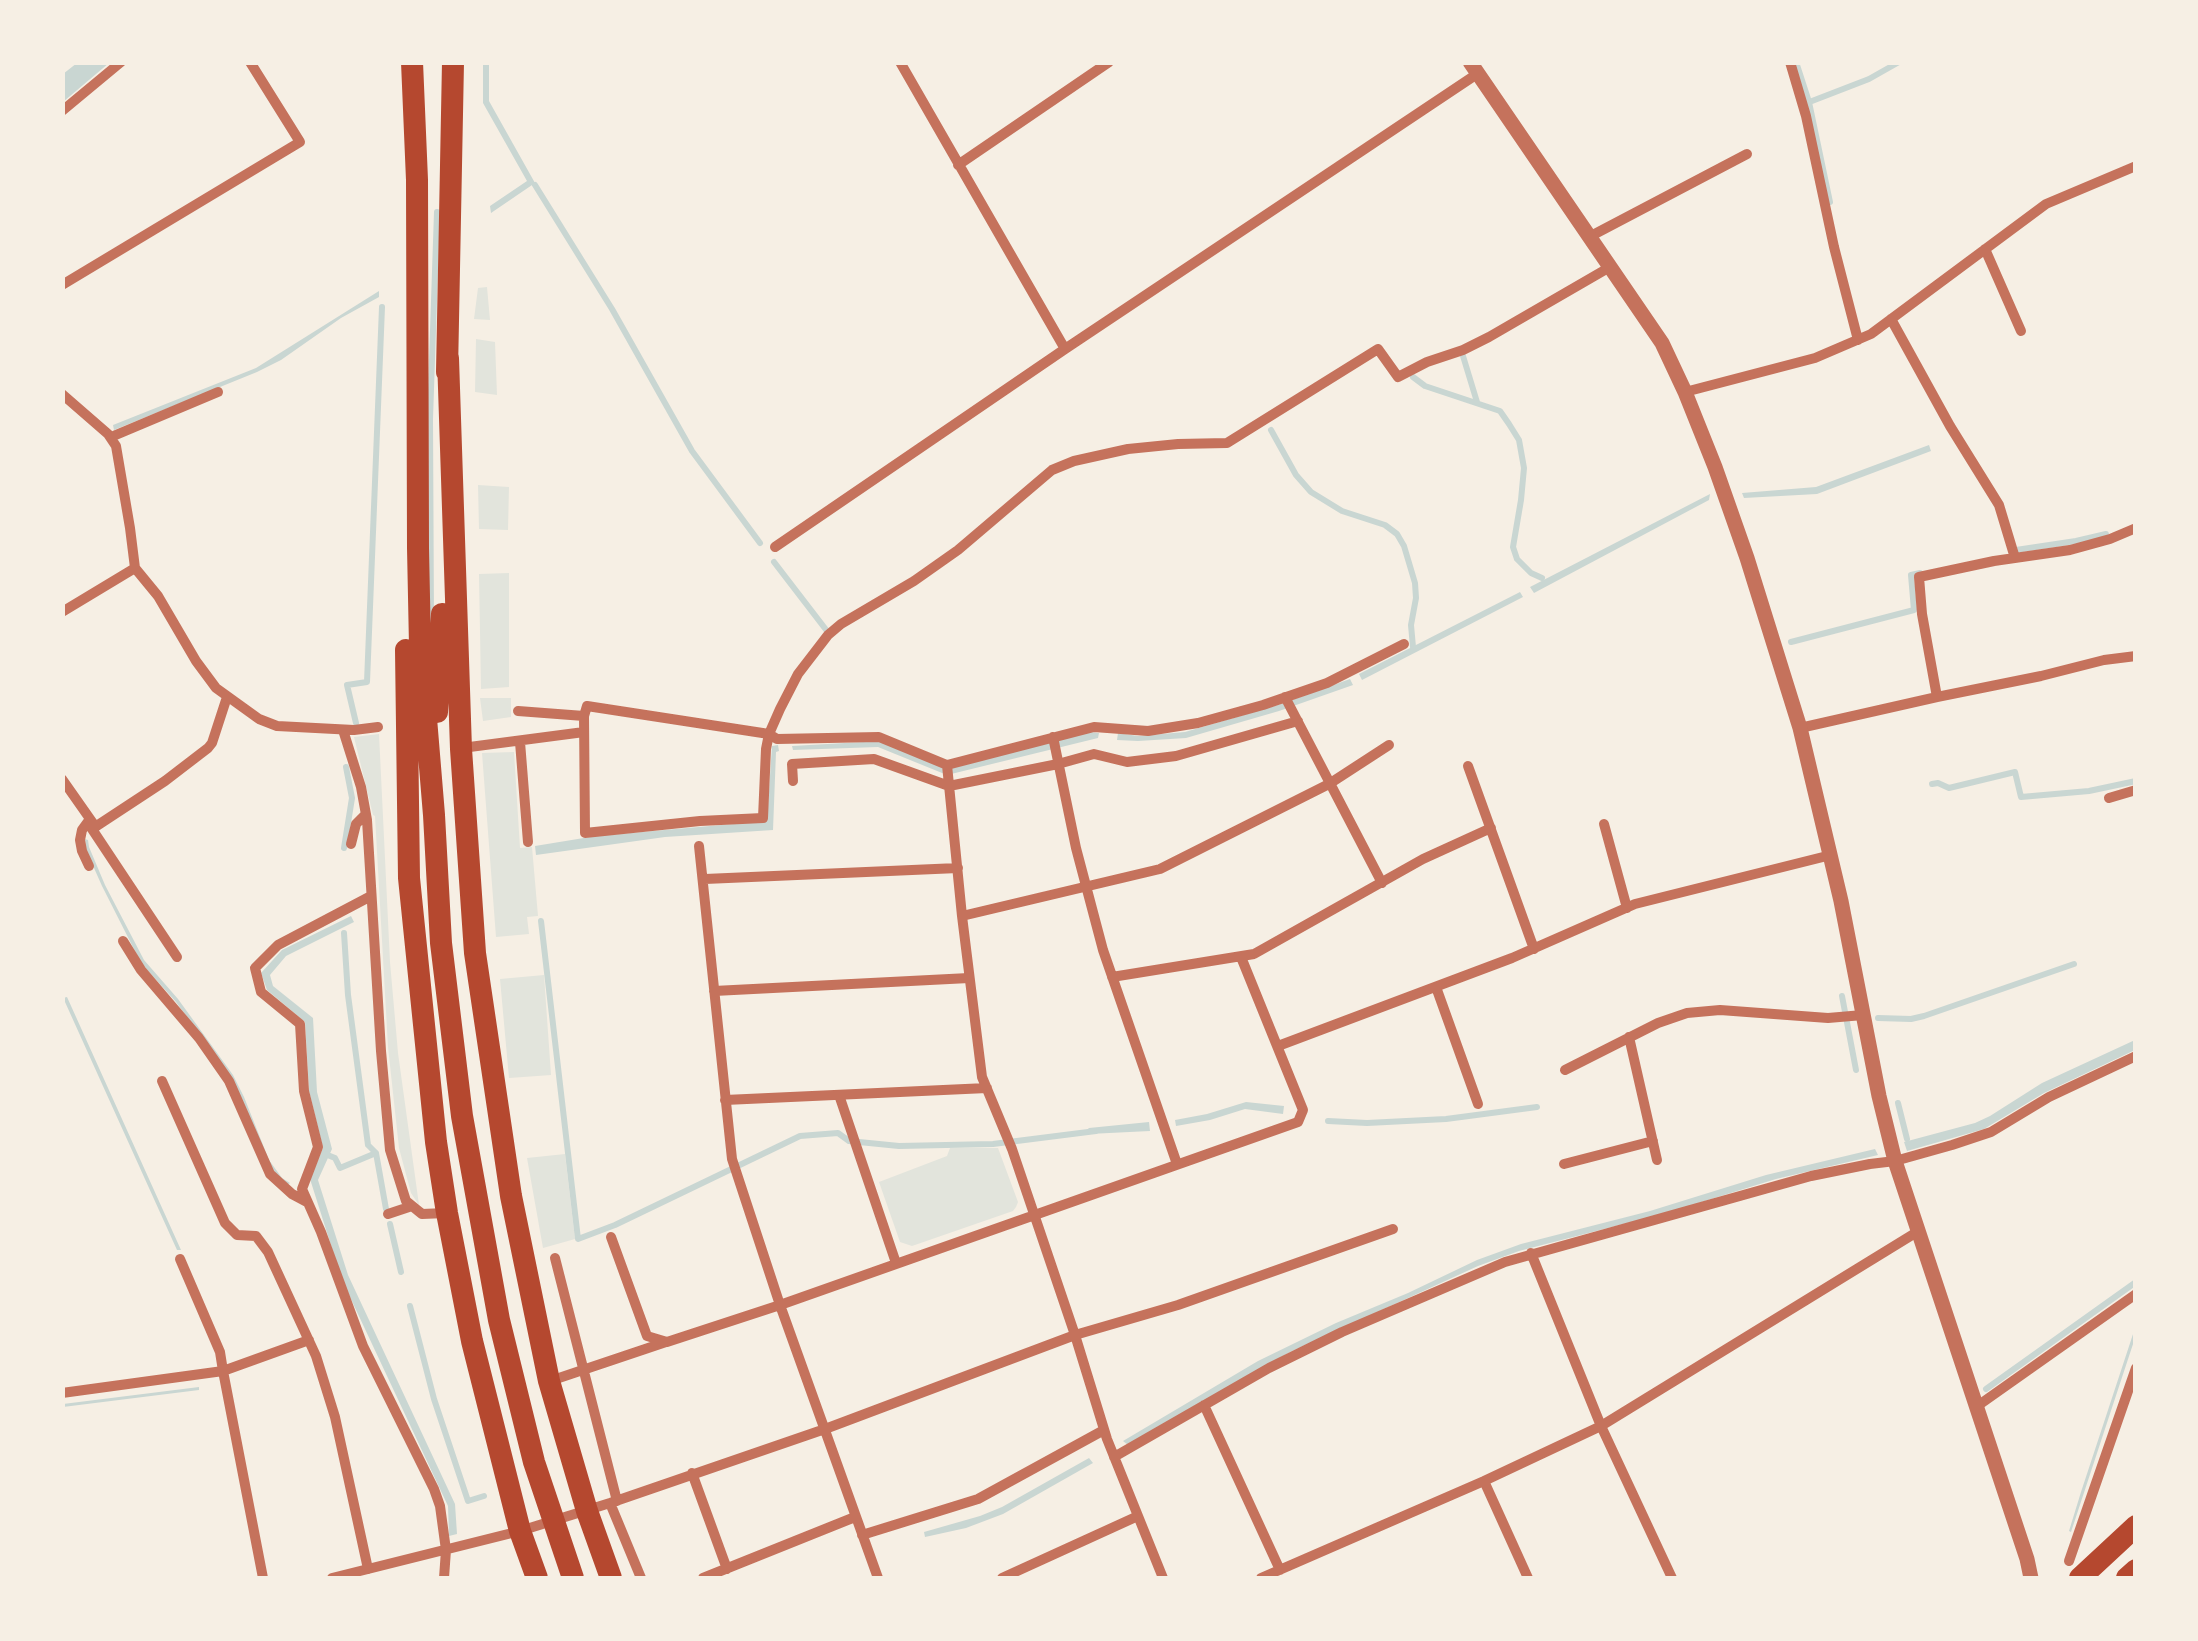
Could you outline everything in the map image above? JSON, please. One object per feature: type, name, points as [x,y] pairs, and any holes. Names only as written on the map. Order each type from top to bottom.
[{"type":"highway","points":[[412,62],[418,180],[420,646],[441,943],[462,1116],[499,1320],[534,1462],[573,1578]]},
{"type":"highway","points":[[434,815],[442,631],[453,62]]},
{"type":"highway","points":[[448,358],[460,748],[475,953],[511,1196],[548,1381],[611,1578]]},
{"type":"highway","points":[[418,548],[408,582],[406,632],[409,878],[436,1142],[472,1341],[520,1530],[537,1578]]},
{"type":"highway","points":[[2075,1570],[2131,1530]]},
{"type":"highway","points":[[2127,1578],[2136,1570]]},
{"type":"street","points":[[62,111],[121,62]]},
{"type":"street","points":[[62,285],[300,142],[250,62]]},
{"type":"street","points":[[900,62],[1065,349]]},
{"type":"street","points":[[958,165],[1109,62]]},
{"type":"street","points":[[1790,62],[1858,340]]},
{"type":"street","points":[[775,547],[1474,68],[1662,343],[1715,467],[1800,728],[1895,1162],[2031,1578]]},
{"type":"street","points":[[1590,237],[1746,154]]},
{"type":"street","points":[[1685,392],[1816,358],[1871,334],[2046,204],[2136,166]]},
{"type":"street","points":[[1985,249],[2021,331]]},
{"type":"street","points":[[1404,644],[1327,683],[1263,705],[1175,728],[1148,731],[1094,727],[948,765],[878,737],[795,740],[769,734],[586,706],[585,834],[683,822],[763,818],[769,734],[798,674],[828,634],[958,550],[1052,470],[1074,460],[1128,448],[1227,444],[1378,349],[1398,377],[1489,337],[1610,267]]},
{"type":"street","points":[[1891,319],[1999,505],[2015,558]]},
{"type":"street","points":[[111,437],[218,392]]},
{"type":"street","points":[[62,394],[111,437],[117,451],[135,568],[158,596],[216,688],[259,719],[277,726],[343,730],[378,727]]},
{"type":"street","points":[[1937,696],[1919,577],[2070,550],[2136,528]]},
{"type":"street","points":[[62,612],[135,568]]},
{"type":"street","points":[[1800,728],[2136,656]]},
{"type":"street","points":[[89,866],[82,852],[82,830],[165,781],[208,748],[227,697]]},
{"type":"street","points":[[1285,697],[1382,883]]},
{"type":"street","points":[[518,711],[584,716]]},
{"type":"street","points":[[793,782],[792,764],[874,759],[949,786],[1094,754],[1127,762],[1176,756],[1298,721]]},
{"type":"street","points":[[343,730],[362,787],[366,814],[390,1150],[406,1201],[422,1214],[447,1212]]},
{"type":"street","points":[[460,748],[584,732]]},
{"type":"street","points":[[1052,737],[1086,886],[1112,976],[1178,1164]]},
{"type":"street","points":[[520,742],[528,842]]},
{"type":"street","points":[[962,916],[1160,869],[1329,784],[1389,745]]},
{"type":"street","points":[[948,765],[982,1077],[1035,1215],[1104,1430],[1163,1578]]},
{"type":"street","points":[[1468,766],[1534,949]]},
{"type":"street","points":[[62,779],[177,957]]},
{"type":"street","points":[[2108,798],[2136,790]]},
{"type":"street","points":[[351,844],[356,824],[366,814]]},
{"type":"street","points":[[1604,824],[1626,908]]},
{"type":"street","points":[[1112,976],[1254,954],[1423,860],[1491,828]]},
{"type":"street","points":[[700,846],[732,1159],[878,1578]]},
{"type":"street","points":[[1278,1046],[1534,949],[1626,908],[1830,854]]},
{"type":"street","points":[[704,879],[958,868]]},
{"type":"street","points":[[371,896],[278,946],[255,968],[260,992],[300,1024],[304,1091],[318,1147],[302,1189],[363,1346],[434,1489],[446,1550],[444,1578]]},
{"type":"street","points":[[123,941],[141,970],[230,1081],[270,1174],[308,1203]]},
{"type":"street","points":[[548,1381],[780,1305],[1298,1122],[1303,1110],[1241,957]]},
{"type":"street","points":[[714,991],[970,978]]},
{"type":"street","points":[[1436,987],[1478,1104]]},
{"type":"street","points":[[1565,1070],[1658,1022],[1687,1014],[1720,1010],[1828,1018],[1863,1015]]},
{"type":"street","points":[[1629,1037],[1657,1160]]},
{"type":"street","points":[[1114,1457],[1269,1368],[1504,1262],[1810,1176],[1895,1162],[1991,1132],[2049,1096],[2136,1056]]},
{"type":"street","points":[[162,1081],[225,1223],[237,1235],[256,1236],[268,1252],[308,1340],[335,1417],[368,1570]]},
{"type":"street","points":[[725,1100],[987,1088]]},
{"type":"street","points":[[839,1095],[896,1264]]},
{"type":"street","points":[[1564,1164],[1652,1140]]},
{"type":"street","points":[[388,1214],[412,1206]]},
{"type":"street","points":[[332,1578],[614,1502],[826,1429],[1075,1335],[1178,1305],[1394,1230]]},
{"type":"street","points":[[1261,1578],[1601,1426],[1917,1232]]},
{"type":"street","points":[[611,1237],[648,1336],[667,1342]]},
{"type":"street","points":[[1531,1253],[1601,1426],[1672,1578]]},
{"type":"street","points":[[555,1258],[614,1502],[642,1578]]},
{"type":"street","points":[[180,1259],[220,1352],[264,1578]]},
{"type":"street","points":[[1976,1406],[2136,1294]]},
{"type":"street","points":[[62,1392],[223,1372],[308,1340]]},
{"type":"street","points":[[2075,1570],[2136,1368]]},
{"type":"street","points":[[1204,1405],[1280,1570]]},
{"type":"street","points":[[862,1535],[978,1500],[1104,1430]]},
{"type":"street","points":[[692,1474],[727,1569]]},
{"type":"street","points":[[1484,1481],[1528,1578]]},
{"type":"street","points":[[1002,1578],[1138,1516]]},
{"type":"street","points":[[703,1578],[855,1517]]},
{"type":"shaded area","points":[[77,63],[109,63],[63,102],[63,74]]},
{"type":"shaded area","points":[[483,63],[489,63],[489,101],[535,183],[491,213],[490,206],[527,181],[483,103]]},
{"type":"shaded area","points":[[487,287],[490,320],[474,319],[478,288]]},
{"type":"shaded area","points":[[379,291],[379,297],[281,360],[114,430],[113,425],[256,368]]},
{"type":"shaded area","points":[[476,339],[495,342],[497,395],[475,392]]},
{"type":"shaded area","points":[[1929,445],[1931,451],[1817,494],[1744,498],[1742,493],[1816,487]]},
{"type":"shaded area","points":[[478,485],[509,487],[508,530],[479,529]]},
{"type":"shaded area","points":[[1710,494],[1709,500],[1534,593],[1530,587]]},
{"type":"shaded area","points":[[509,573],[509,687],[481,689],[479,574]]},
{"type":"shaded area","points":[[1520,592],[1523,597],[1362,680],[1359,674]]},
{"type":"shaded area","points":[[1350,679],[1353,685],[1186,738],[1117,740],[1118,733],[1138,736],[1185,732]]},
{"type":"shaded area","points":[[480,698],[511,698],[511,717],[483,721]]},
{"type":"shaded area","points":[[1090,732],[1099,733],[1098,738],[947,775],[878,747],[793,750],[792,746],[880,741],[949,768]]},
{"type":"shaded area","points":[[379,734],[390,962],[419,1205],[411,1193],[399,1148],[388,1047],[375,816],[354,737]]},
{"type":"shaded area","points":[[778,745],[773,830],[665,837],[536,855],[535,846],[596,836],[767,821],[772,746]]},
{"type":"shaded area","points":[[514,752],[520,848],[532,847],[538,916],[527,917],[529,934],[496,937],[482,753]]},
{"type":"shaded area","points":[[85,839],[144,960],[178,999],[233,1075],[269,1160],[290,1183],[286,1186],[266,1161],[216,1057],[176,1002],[141,963],[102,886]]},
{"type":"shaded area","points":[[351,916],[354,922],[286,956],[270,975],[273,986],[313,1018],[317,1092],[332,1149],[318,1180],[348,1275],[455,1504],[457,1534],[449,1536],[448,1506],[342,1280],[310,1179],[323,1148],[309,1091],[305,1022],[267,990],[261,973],[282,950]]},
{"type":"shaded area","points":[[544,975],[551,1075],[509,1078],[500,979]]},
{"type":"shaded area","points":[[67,997],[181,1250],[177,1250],[63,1002]]},
{"type":"shaded area","points":[[2135,1040],[2135,1050],[2044,1093],[1984,1129],[1907,1151],[1904,1142],[1975,1123],[2042,1083]]},
{"type":"shaded area","points":[[1246,1102],[1284,1106],[1283,1114],[1245,1109],[1176,1126],[1175,1120]]},
{"type":"shaded area","points":[[1149,1122],[1150,1131],[1089,1134],[1087,1130],[1089,1128]]},
{"type":"shaded area","points":[[950,1148],[998,1148],[1018,1202],[1016,1207],[912,1246],[900,1242],[879,1182],[947,1156]]},
{"type":"shaded area","points":[[1875,1149],[1878,1155],[1776,1179],[1478,1266],[1290,1352],[1128,1445],[1123,1441],[1258,1361],[1477,1260],[1766,1175]]},
{"type":"shaded area","points":[[565,1154],[575,1239],[543,1248],[527,1158]]},
{"type":"shaded area","points":[[2135,1328],[2135,1338],[2071,1532],[2081,1492]]},
{"type":"shaded area","points":[[199,1390],[63,1407],[63,1404]]},
{"type":"shaded area","points":[[1089,1458],[1093,1463],[1003,1514],[925,1537],[924,1532],[1002,1507]]},
{"type":"waterway","points":[[1796,62],[1809,102],[1830,202]]},
{"type":"waterway","points":[[1812,101],[1869,79],[1899,62]]},
{"type":"waterway","points":[[535,185],[612,309],[692,451],[760,543]]},
{"type":"waterway","points":[[431,621],[430,419],[437,212]]},
{"type":"waterway","points":[[356,723],[347,685],[367,682],[382,307]]},
{"type":"waterway","points":[[1463,356],[1477,402]]},
{"type":"waterway","points":[[1413,377],[1425,386],[1500,411],[1509,424],[1519,440],[1524,468],[1513,547],[1517,559],[1542,578]]},
{"type":"waterway","points":[[1271,430],[1296,475],[1311,492],[1342,511],[1385,525],[1397,534],[1415,583],[1413,647]]},
{"type":"waterway","points":[[2016,550],[2106,534]]},
{"type":"waterway","points":[[774,562],[827,631]]},
{"type":"waterway","points":[[1791,642],[1914,610],[1911,575],[1920,573]]},
{"type":"waterway","points":[[344,848],[352,798],[346,767]]},
{"type":"waterway","points":[[1932,784],[1949,788],[2015,772],[2021,797],[2089,791],[2136,781]]},
{"type":"waterway","points":[[541,921],[578,1239],[800,1136],[838,1133],[849,1141],[899,1146],[993,1144],[1096,1131]]},
{"type":"waterway","points":[[344,933],[368,1145],[376,1153],[386,1209]]},
{"type":"waterway","points":[[1878,1018],[1924,1016],[2074,964]]},
{"type":"waterway","points":[[1842,996],[1856,1070]]},
{"type":"waterway","points":[[1898,1103],[1907,1139]]},
{"type":"waterway","points":[[1328,1121],[1446,1119],[1537,1107]]},
{"type":"waterway","points":[[325,1154],[335,1158],[340,1168],[376,1153]]},
{"type":"waterway","points":[[390,1224],[401,1272]]},
{"type":"waterway","points":[[1986,1389],[2136,1282]]},
{"type":"waterway","points":[[410,1306],[434,1399],[468,1501],[484,1496]]}]
